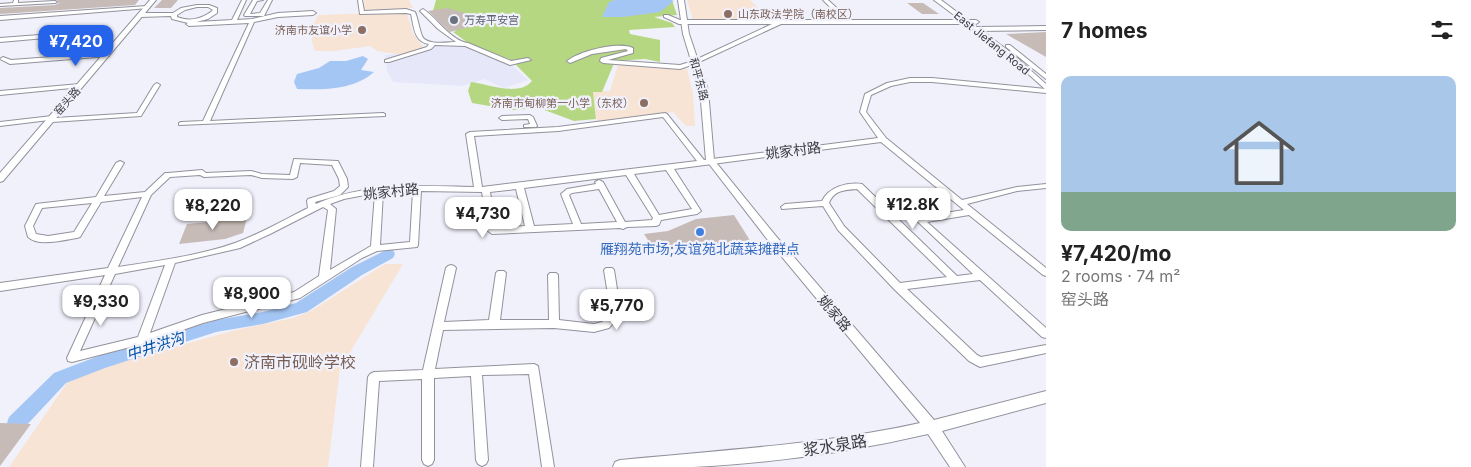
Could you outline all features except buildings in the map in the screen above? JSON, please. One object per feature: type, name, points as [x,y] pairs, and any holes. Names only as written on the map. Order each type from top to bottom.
[{"type":"main road","name":"窑头路","points":[[0,179],[153,0]]},
{"type":"main road","name":"和平东路","points":[[681,0],[686,34],[704,90],[709,134],[705,161]]},
{"type":"main road","name":"East Jiefang Road","points":[[937,0],[967,22],[986,29],[1046,76]]},
{"type":"main road","name":"East Jiefang Road","points":[[945,0],[1008,53],[1046,89]]},
{"type":"main road","name":"姚家路","points":[[705,161],[932,428],[958,467]]},
{"type":"main road","name":"浆水泉路","points":[[620,467],[799,450],[932,428],[1046,397]]},
{"type":"street","points":[[236,19],[234,19],[244,0]]},
{"type":"street","points":[[247,16],[255,0],[261,0]]},
{"type":"street","points":[[189,24],[262,14],[270,0]]},
{"type":"street","points":[[360,0],[362,13],[413,12],[420,38],[433,44],[462,43]]},
{"type":"street","points":[[825,0],[839,13]]},
{"type":"street","points":[[0,6],[16,2],[56,2]]},
{"type":"street","points":[[140,15],[174,14],[183,9],[197,6],[209,6],[216,10],[208,16],[188,21],[177,20],[174,18],[174,14]]},
{"type":"street","points":[[0,18],[147,7]]},
{"type":"street","points":[[424,11],[440,28],[462,43],[510,63],[528,60]]},
{"type":"street","points":[[236,19],[252,21],[278,15],[313,13]]},
{"type":"street","points":[[666,16],[679,22],[967,22]]},
{"type":"street","points":[[206,122],[252,21]]},
{"type":"street","points":[[570,61],[581,54],[600,49],[627,47],[631,52],[629,54],[607,57],[603,61],[680,67],[695,62],[780,22]]},
{"type":"street","points":[[986,29],[1046,28]]},
{"type":"street","points":[[0,40],[66,35]]},
{"type":"street","points":[[387,61],[429,48],[433,44]]},
{"type":"street","points":[[3,60],[10,62],[107,55]]},
{"type":"street","points":[[1046,89],[910,80],[889,84],[868,94],[864,112],[883,140],[1046,273]]},
{"type":"street","points":[[0,124],[52,119],[139,115],[157,85]]},
{"type":"street","points":[[0,93],[80,86]]},
{"type":"street","points":[[181,124],[383,115]]},
{"type":"street","points":[[470,134],[558,129],[666,115],[705,161]]},
{"type":"street","points":[[470,134],[534,126],[530,117],[502,118]]},
{"type":"street","points":[[470,134],[492,231],[530,228],[623,226],[656,223],[657,218]]},
{"type":"street","name":"姚家村路","points":[[0,287],[171,261],[223,250],[342,197],[379,190],[416,188],[482,190],[883,140]]},
{"type":"street","points":[[312,209],[311,200],[337,193],[344,187],[343,179],[335,162],[297,161],[293,177],[262,176],[251,172],[204,175],[202,172],[168,175],[147,194],[72,358],[142,340],[202,318],[297,296],[359,256],[375,248],[414,245],[416,188]]},
{"type":"street","points":[[120,163],[99,199],[78,235],[48,239],[32,237],[29,226],[39,206],[99,199],[147,194]]},
{"type":"street","points":[[657,218],[697,211],[668,166]]},
{"type":"street","points":[[0,169],[9,168]]},
{"type":"street","points":[[628,171],[657,218]]},
{"type":"street","points":[[596,175],[623,226]]},
{"type":"street","points":[[519,185],[530,228]]},
{"type":"street","points":[[578,227],[565,194],[570,191],[601,186]]},
{"type":"street","points":[[825,203],[827,197],[836,189],[859,186],[956,280]]},
{"type":"street","points":[[960,203],[1017,189],[1046,186]]},
{"type":"street","points":[[375,248],[379,190]]},
{"type":"street","points":[[785,207],[825,203]]},
{"type":"street","points":[[825,203],[841,228],[898,288],[973,358],[980,362],[1046,349]]},
{"type":"street","points":[[324,204],[332,209],[324,278]]},
{"type":"street","points":[[971,212],[920,220],[1046,334]]},
{"type":"street","points":[[142,340],[171,261]]},
{"type":"street","points":[[428,460],[428,374],[451,268]]},
{"type":"street","points":[[438,326],[554,324],[594,328],[605,325],[616,314],[609,270]]},
{"type":"street","points":[[494,324],[501,273]]},
{"type":"street","points":[[553,275],[554,324]]},
{"type":"street","points":[[898,288],[982,276]]},
{"type":"street","points":[[367,467],[374,377],[534,369],[548,467]]},
{"type":"street","points":[[476,371],[482,460]]},
{"type":"shaded area","points":[[364,0],[409,0],[413,8],[365,12]]},
{"type":"shaded area","name":"山东政法学院（南校区）","points":[[687,0],[750,0],[771,20],[693,20]]},
{"type":"shaded area","name":"济南市友谊小学","points":[[407,13],[413,34],[424,48],[403,55],[377,51],[370,46],[335,51],[315,51],[312,42],[313,25],[318,15]]},
{"type":"shaded area","points":[[465,42],[504,58],[528,80],[504,88],[484,79],[463,86],[393,82],[387,71],[385,55],[398,54],[440,43]]},
{"type":"shaded area","name":"济南市甸柳第一小学（东校）","points":[[618,65],[664,66],[678,70],[687,68],[693,94],[695,126],[686,126],[673,112],[597,122],[593,91],[610,91]]},
{"type":"shaded area","name":"济南市砚岭学校","points":[[385,264],[403,264],[340,369],[328,467],[9,467],[69,380],[145,355],[236,330],[293,318],[311,311]]},
{"type":"green space","points":[[436,0],[672,0],[677,15],[654,17],[672,23],[675,27],[629,30],[630,34],[660,40],[660,62],[645,59],[615,61],[602,92],[593,92],[596,119],[574,121],[539,108],[513,110],[472,103],[468,91],[471,82],[511,89],[526,86],[532,81],[511,60],[468,43],[453,32],[456,31],[433,11]]},
{"type":"water","points":[[615,0],[674,1],[660,12],[623,17],[602,17],[609,2]]},
{"type":"water","points":[[363,56],[368,59],[361,70],[374,72],[366,78],[338,88],[297,89],[294,82],[297,74],[319,68],[330,61],[346,61]]},
{"type":"waterway","name":"中井洪沟","points":[[16,423],[60,378],[101,362],[216,326],[263,318],[301,308],[357,271],[388,254]]},
{"type":"place","name":"山东政法学院（南校区）","points":[[728,14]]},
{"type":"place","name":"万寿平安宫","points":[[454,20]]},
{"type":"place","name":"济南市友谊小学","points":[[362,30]]},
{"type":"place","name":"济南市甸柳第一小学（东校）","points":[[644,103]]},
{"type":"place","name":"雁翔苑市场;友谊苑北蔬菜摊群点","points":[[700,232]]},
{"type":"place","name":"济南市砚岭学校","points":[[234,362]]}]
